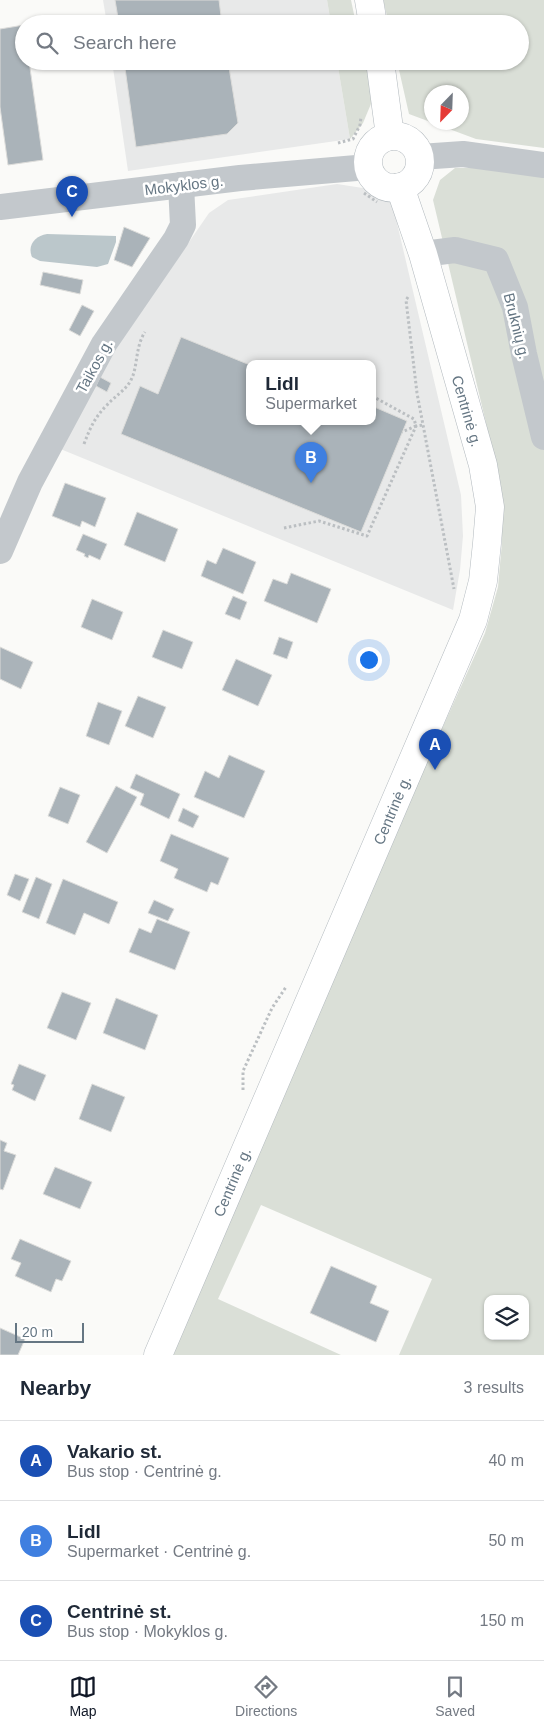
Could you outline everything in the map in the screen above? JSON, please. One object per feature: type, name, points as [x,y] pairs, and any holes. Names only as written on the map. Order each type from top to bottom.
[{"type":"main road","points":[[369,0],[372,15]]},
{"type":"main road","points":[[381,70],[390,136]]},
{"type":"main road","points":[[395,136],[406,139],[416,146],[420,157],[419,169],[414,179],[390,195],[393,188],[382,184],[373,177],[364,179],[369,155],[374,145],[384,138],[395,136]]},
{"type":"main road","name":"Centrinė g.","points":[[158,1355],[473,620],[483,581],[490,507],[483,465],[423,254],[390,195]]},
{"type":"street","points":[[420,157],[463,154],[544,165]]},
{"type":"street","name":"Mokyklos g.","points":[[0,207],[181,185],[330,170],[364,179]]},
{"type":"street","name":"Taikos g.","points":[[0,551],[30,482],[104,344],[176,239],[183,225],[181,185]]},
{"type":"street","name":"Bruknių g.","points":[[423,254],[455,250],[496,260],[515,307],[544,437]]},
{"type":"path","points":[[330,170],[326,146],[353,139],[360,125],[361,115]]},
{"type":"path","points":[[364,179],[370,196],[390,195]]},
{"type":"path","points":[[410,294],[406,300],[417,393],[455,590]]},
{"type":"path","points":[[84,444],[92,423],[109,402],[123,391],[132,378],[140,344],[146,330]]},
{"type":"path","points":[[284,528],[319,521],[367,536],[416,426],[414,419],[376,398]]},
{"type":"path","points":[[402,432],[416,426],[423,426]]},
{"type":"path","points":[[243,1096],[243,1071],[272,1008],[288,984]]},
{"type":"shaded area","points":[[103,0],[327,0],[330,15],[106,15]]},
{"type":"shaded area","points":[[327,0],[351,0],[354,15],[330,15]]},
{"type":"shaded area","points":[[383,0],[544,0],[544,148],[476,139],[452,130],[469,130],[469,85],[424,85],[424,120],[409,114],[399,70],[529,70],[529,15],[387,15]]},
{"type":"shaded area","points":[[113,70],[338,70],[350,139],[128,171]]},
{"type":"shaded area","points":[[338,70],[367,70],[373,99],[363,123],[350,139]]},
{"type":"shaded area","points":[[455,168],[503,168],[544,174],[544,1355],[399,1355],[432,1279],[261,1205],[218,1299],[341,1355],[171,1355],[332,974],[485,633],[498,587],[502,542],[500,495],[486,423],[433,200],[440,180]]},
{"type":"shaded area","points":[[337,184],[382,191],[392,202],[461,495],[463,536],[460,570],[453,610],[58,448],[99,373],[209,213],[228,200]]},
{"type":"shaded area","points":[[47,234],[116,236],[116,242],[108,264],[97,267],[40,261],[32,257],[31,245],[36,239]]},
{"type":"building","points":[[115,0],[219,0],[221,15],[118,15]]},
{"type":"building","points":[[15,26],[15,70],[30,70],[43,160],[8,165],[0,107],[0,29]]},
{"type":"building","points":[[125,70],[229,70],[238,123],[227,134],[136,147]]},
{"type":"building","points":[[124,227],[150,238],[132,267],[114,260]]},
{"type":"building","points":[[43,272],[83,280],[80,294],[40,285]]},
{"type":"building","points":[[82,305],[94,311],[80,336],[69,330]]},
{"type":"building","points":[[181,337],[246,363],[246,425],[376,425],[376,408],[407,421],[361,532],[121,434],[140,386],[158,394]]},
{"type":"building","points":[[100,377],[111,383],[107,392],[96,386]]},
{"type":"building","points":[[65,483],[106,498],[95,527],[82,521],[80,527],[52,516]]},
{"type":"building","points":[[137,512],[178,529],[165,562],[124,545]]},
{"type":"building","points":[[83,534],[107,544],[100,560],[89,555],[88,558],[84,556],[85,554],[76,550]]},
{"type":"building","points":[[223,548],[256,562],[243,594],[201,576],[207,560],[216,564]]},
{"type":"building","points":[[291,573],[331,589],[317,623],[264,601],[273,579],[287,584]]},
{"type":"building","points":[[233,596],[247,602],[240,620],[225,614]]},
{"type":"building","points":[[92,599],[123,612],[112,640],[81,627]]},
{"type":"building","points":[[163,630],[193,642],[182,669],[152,657]]},
{"type":"building","points":[[279,637],[293,642],[287,659],[273,654]]},
{"type":"building","points":[[0,647],[33,662],[21,689],[0,679]]},
{"type":"building","points":[[236,659],[272,675],[258,706],[222,690]]},
{"type":"building","points":[[138,696],[166,707],[153,738],[125,726]]},
{"type":"building","points":[[98,702],[122,711],[109,745],[86,736]]},
{"type":"building","points":[[229,755],[265,771],[244,818],[194,797],[205,771],[219,778]]},
{"type":"building","points":[[136,774],[180,794],[169,819],[140,805],[144,794],[130,788]]},
{"type":"building","points":[[116,786],[137,797],[107,853],[86,842]]},
{"type":"building","points":[[60,787],[80,795],[68,824],[48,816]]},
{"type":"building","points":[[183,808],[199,816],[193,828],[178,821]]},
{"type":"building","points":[[171,834],[229,858],[218,885],[211,882],[207,892],[174,878],[178,869],[160,861]]},
{"type":"building","points":[[15,874],[29,879],[20,901],[7,895]]},
{"type":"building","points":[[36,877],[52,884],[39,919],[22,912]]},
{"type":"building","points":[[63,879],[118,902],[109,924],[84,913],[75,935],[46,923]]},
{"type":"building","points":[[154,900],[174,909],[168,921],[148,913]]},
{"type":"building","points":[[157,919],[190,932],[175,970],[129,952],[139,928],[151,933]]},
{"type":"building","points":[[62,992],[91,1003],[76,1040],[47,1028]]},
{"type":"building","points":[[116,998],[158,1015],[145,1050],[103,1033]]},
{"type":"building","points":[[19,1064],[46,1075],[35,1101],[12,1090],[14,1085],[11,1084]]},
{"type":"building","points":[[92,1084],[125,1097],[111,1132],[79,1119]]},
{"type":"building","points":[[0,1140],[7,1143],[4,1151],[16,1155],[3,1190],[0,1189]]},
{"type":"building","points":[[55,1167],[92,1182],[80,1209],[43,1194]]},
{"type":"building","points":[[20,1239],[71,1261],[62,1281],[56,1279],[51,1292],[15,1276],[21,1263],[11,1259]]},
{"type":"building","points":[[331,1266],[377,1286],[370,1303],[389,1311],[376,1342],[310,1313]]},
{"type":"building","points":[[0,1328],[25,1339],[18,1355],[0,1355]]},
{"type":"place","name":"Centrinė st.","points":[[72,217]]},
{"type":"place","name":"Lidl","points":[[311,483]]},
{"type":"place","name":"Vakario st.","points":[[435,770]]}]
